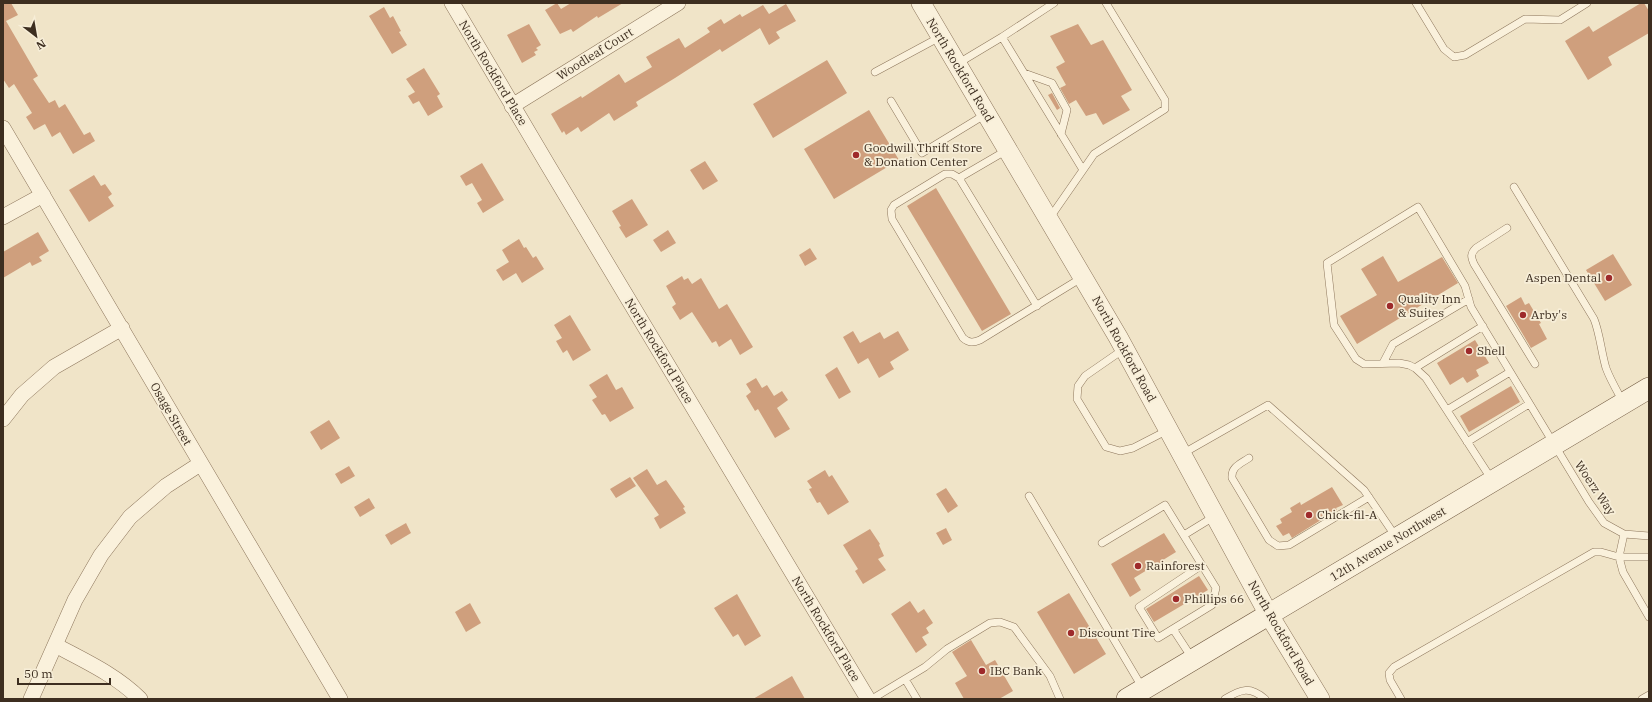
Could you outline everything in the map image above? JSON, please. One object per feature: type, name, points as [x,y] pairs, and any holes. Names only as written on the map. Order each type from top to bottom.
[{"type":"main road","name":"12th Avenue Northwest","points":[[1135,694],[1649,388]]},
{"type":"street","name":"North Rockford Place","points":[[452,3],[512,106],[868,699]]},
{"type":"street","name":"Woodleaf Court","points":[[512,106],[678,3]]},
{"type":"street","name":"North Rockford Road","points":[[921,3],[1083,277],[1124,349],[1269,615],[1320,699]]},
{"type":"street","name":"Osage Street","points":[[3,128],[340,699]]},
{"type":"street","points":[[3,217],[43,195]]},
{"type":"street","points":[[3,419],[22,395],[54,367],[122,328]]},
{"type":"street","points":[[31,699],[75,600],[97,562],[130,517],[166,486],[200,464]]},
{"type":"street","points":[[55,645],[102,670],[140,699]]},
{"type":"lane","points":[[957,64],[1054,3]]},
{"type":"lane","points":[[1049,219],[1094,154],[1165,109],[1165,100],[1106,3]]},
{"type":"lane","points":[[1416,3],[1444,49],[1454,57],[1465,55],[1525,19],[1560,20],[1587,3]]},
{"type":"lane","points":[[875,72],[941,36]]},
{"type":"lane","points":[[1002,37],[1083,170]]},
{"type":"lane","points":[[1024,73],[1052,83],[1067,110],[1061,134]]},
{"type":"lane","points":[[891,101],[922,153],[987,114]]},
{"type":"lane","points":[[959,178],[1007,149]]},
{"type":"lane","points":[[1037,306],[959,178],[952,174],[945,174],[894,205],[891,210],[891,215],[963,338],[968,342],[974,343],[980,340],[1037,306],[1083,277]]},
{"type":"lane","points":[[1514,187],[1594,318],[1599,331],[1606,369],[1624,404]]},
{"type":"lane","name":"Woerz Way","points":[[1383,363],[1364,364],[1356,359],[1334,325],[1327,263],[1418,207],[1466,286],[1472,307],[1510,372],[1554,445],[1604,523],[1624,534],[1649,536]]},
{"type":"lane","points":[[1507,228],[1476,248],[1472,252],[1471,257],[1535,364]]},
{"type":"lane","points":[[1383,363],[1393,344],[1469,299]]},
{"type":"lane","points":[[1415,368],[1483,326]]},
{"type":"lane","points":[[1124,349],[1085,376],[1078,386],[1078,399],[1106,447],[1120,451],[1133,448],[1168,430]]},
{"type":"lane","points":[[1383,363],[1399,362],[1415,368],[1426,378],[1493,482]]},
{"type":"lane","points":[[1447,410],[1510,372]]},
{"type":"lane","points":[[1467,442],[1529,404]]},
{"type":"lane","points":[[1182,455],[1268,405],[1364,490],[1397,539]]},
{"type":"lane","points":[[1249,458],[1234,468],[1231,472],[1232,478],[1269,540],[1278,546],[1289,545],[1368,497]]},
{"type":"lane","points":[[1029,496],[1135,694]]},
{"type":"lane","points":[[1102,543],[1165,505],[1216,588],[1212,605],[1158,638],[1139,607],[1202,566]]},
{"type":"lane","points":[[1184,535],[1215,516]]},
{"type":"lane","points":[[1624,534],[1619,558],[1623,572],[1649,617]]},
{"type":"lane","points":[[1401,699],[1390,680],[1389,673],[1394,667],[1594,552],[1601,552],[1619,558],[1649,557]]},
{"type":"lane","points":[[872,699],[925,667],[947,649],[990,623],[1000,622],[1014,627],[1050,676],[1060,699]]},
{"type":"lane","points":[[1173,629],[1194,659]]},
{"type":"lane","points":[[905,679],[917,699]]},
{"type":"lane","points":[[1225,699],[1235,693],[1247,690],[1257,692],[1265,699]]},
{"type":"lane","points":[[1642,699],[1649,695]]},
{"type":"building","points":[[3,3],[11,3],[18,15],[6,21],[38,76],[33,79],[49,103],[55,100],[59,108],[65,104],[84,135],[90,132],[95,141],[73,154],[60,132],[52,137],[45,124],[34,130],[26,117],[32,113],[14,84],[9,88],[3,79]]},
{"type":"building","points":[[557,3],[561,9],[571,3],[623,3],[598,18],[597,16],[573,32],[571,29],[560,34],[545,10]]},
{"type":"building","points":[[1641,3],[1644,3],[1649,11],[1649,33],[1608,57],[1612,65],[1588,80],[1565,41],[1589,26],[1593,32]]},
{"type":"building","points":[[786,4],[796,21],[776,32],[780,38],[769,45],[760,28],[722,52],[720,49],[636,102],[638,106],[614,121],[609,113],[581,132],[578,127],[566,135],[564,131],[562,133],[551,114],[581,96],[582,98],[619,74],[625,83],[652,67],[646,57],[679,38],[685,48],[710,32],[707,28],[721,19],[724,24],[740,14],[742,17],[763,5],[769,14]]},
{"type":"building","points":[[384,7],[390,18],[393,16],[401,31],[399,32],[407,45],[392,54],[369,16]]},
{"type":"building","points":[[529,24],[541,45],[536,48],[538,50],[534,52],[536,55],[522,63],[507,35]]},
{"type":"building","points":[[1078,24],[1091,45],[1103,40],[1132,90],[1121,96],[1130,110],[1103,125],[1096,113],[1086,116],[1076,100],[1069,104],[1060,88],[1066,85],[1056,67],[1065,62],[1050,36]]},
{"type":"building","points":[[827,60],[847,93],[773,138],[753,104]]},
{"type":"building","points":[[424,68],[440,94],[437,96],[443,107],[428,116],[419,101],[413,104],[408,96],[415,92],[406,79]]},
{"type":"building","points":[[1052,93],[1060,108],[1057,110],[1048,95]]},
{"type":"building","points":[[869,110],[899,160],[834,199],[804,149]]},
{"type":"building","points":[[705,161],[718,181],[703,190],[690,170]]},
{"type":"building","points":[[482,163],[504,200],[483,213],[477,203],[482,200],[472,183],[466,186],[460,176]]},
{"type":"building","points":[[94,175],[101,186],[105,184],[112,194],[108,197],[114,206],[89,222],[69,190]]},
{"type":"building","points":[[936,188],[1011,314],[982,331],[907,206]]},
{"type":"building","points":[[632,199],[648,225],[626,238],[612,211]]},
{"type":"building","points":[[668,230],[676,243],[661,252],[653,240]]},
{"type":"building","points":[[38,232],[49,251],[39,257],[42,261],[32,266],[30,262],[3,278],[3,252]]},
{"type":"building","points":[[519,239],[524,248],[526,247],[533,258],[536,256],[544,269],[522,283],[516,273],[503,281],[496,270],[509,262],[502,250]]},
{"type":"building","points":[[810,248],[817,259],[805,266],[799,255]]},
{"type":"building","name":"Aspen Dental","points":[[1613,254],[1632,285],[1605,301],[1586,270]]},
{"type":"building","name":"Quality Inn & Suites","points":[[1383,256],[1398,282],[1442,257],[1458,283],[1357,344],[1340,316],[1377,295],[1361,269]]},
{"type":"building","points":[[682,276],[684,280],[688,278],[692,284],[701,278],[719,309],[727,304],[753,347],[740,355],[731,339],[719,347],[716,341],[712,343],[692,312],[680,320],[672,307],[676,304],[666,286]]},
{"type":"building","name":"Arby's","points":[[1521,297],[1525,305],[1529,303],[1541,323],[1539,324],[1547,339],[1531,348],[1506,306]]},
{"type":"building","points":[[570,315],[591,350],[573,361],[567,350],[563,353],[556,341],[562,338],[554,325]]},
{"type":"building","points":[[853,331],[860,343],[880,332],[884,339],[898,331],[909,350],[890,362],[894,369],[879,378],[868,358],[858,364],[843,337]]},
{"type":"building","name":"Shell","points":[[1475,340],[1489,363],[1476,370],[1479,376],[1467,383],[1463,377],[1450,385],[1437,363]]},
{"type":"building","points":[[837,367],[851,392],[839,399],[825,375]]},
{"type":"building","points":[[607,374],[616,390],[622,387],[634,408],[610,422],[605,414],[602,415],[592,400],[597,397],[589,385]]},
{"type":"building","points":[[756,378],[762,388],[767,385],[774,396],[782,391],[788,400],[777,408],[790,429],[775,438],[758,409],[755,411],[746,396],[751,392],[746,384]]},
{"type":"building","name":"Shell","points":[[1511,386],[1520,402],[1469,432],[1460,416]]},
{"type":"building","points":[[329,420],[340,438],[321,450],[310,432]]},
{"type":"building","points":[[349,466],[355,476],[341,484],[335,474]]},
{"type":"building","points":[[647,469],[657,485],[666,480],[685,507],[683,508],[686,513],[660,529],[654,518],[659,515],[633,478]]},
{"type":"building","points":[[825,470],[829,477],[832,475],[849,502],[828,515],[820,502],[817,503],[809,489],[812,488],[807,481]]},
{"type":"building","points":[[630,477],[636,486],[616,498],[610,489]]},
{"type":"building","name":"Chick-fil-A","points":[[1332,487],[1343,505],[1336,508],[1337,510],[1292,538],[1289,533],[1283,536],[1276,526],[1282,523],[1280,519],[1292,512],[1290,508],[1300,502],[1301,505]]},
{"type":"building","points":[[946,488],[958,506],[948,513],[936,494]]},
{"type":"building","points":[[369,498],[375,508],[360,517],[354,507]]},
{"type":"building","points":[[406,523],[411,533],[391,545],[385,535]]},
{"type":"building","points":[[946,528],[952,540],[943,545],[936,533]]},
{"type":"building","points":[[870,529],[880,544],[879,545],[884,556],[878,559],[886,570],[863,584],[855,571],[858,569],[843,545]]},
{"type":"building","name":"Rainforest","points":[[1164,533],[1176,552],[1163,560],[1166,565],[1155,571],[1152,567],[1134,578],[1141,590],[1130,597],[1111,564]]},
{"type":"building","name":"Phillips 66","points":[[1199,576],[1208,590],[1154,622],[1146,609]]},
{"type":"building","name":"Discount Tire","points":[[1069,593],[1106,654],[1074,674],[1037,612]]},
{"type":"building","points":[[737,594],[761,636],[745,646],[738,634],[733,637],[714,608]]},
{"type":"building","points":[[910,601],[918,613],[924,609],[933,623],[926,628],[929,633],[922,637],[927,645],[916,653],[891,614]]},
{"type":"building","points":[[470,603],[481,623],[466,632],[455,612]]},
{"type":"building","name":"IBC Bank","points":[[971,640],[986,665],[995,660],[1013,691],[999,699],[964,699],[955,683],[967,676],[952,652]]},
{"type":"building","points":[[792,676],[805,699],[753,699]]},
{"type":"place","name":"Goodwill Thrift Store & Donation Center","points":[[856,155]]},
{"type":"place","name":"Aspen Dental","points":[[1609,278]]},
{"type":"place","name":"Quality Inn & Suites","points":[[1390,306]]},
{"type":"place","name":"Arby's","points":[[1523,315]]},
{"type":"place","name":"Shell","points":[[1469,351]]},
{"type":"place","name":"Chick-fil-A","points":[[1309,515]]},
{"type":"place","name":"Rainforest","points":[[1138,566]]},
{"type":"place","name":"Phillips 66","points":[[1176,599]]},
{"type":"place","name":"Discount Tire","points":[[1071,633]]},
{"type":"place","name":"IBC Bank","points":[[982,671]]}]
